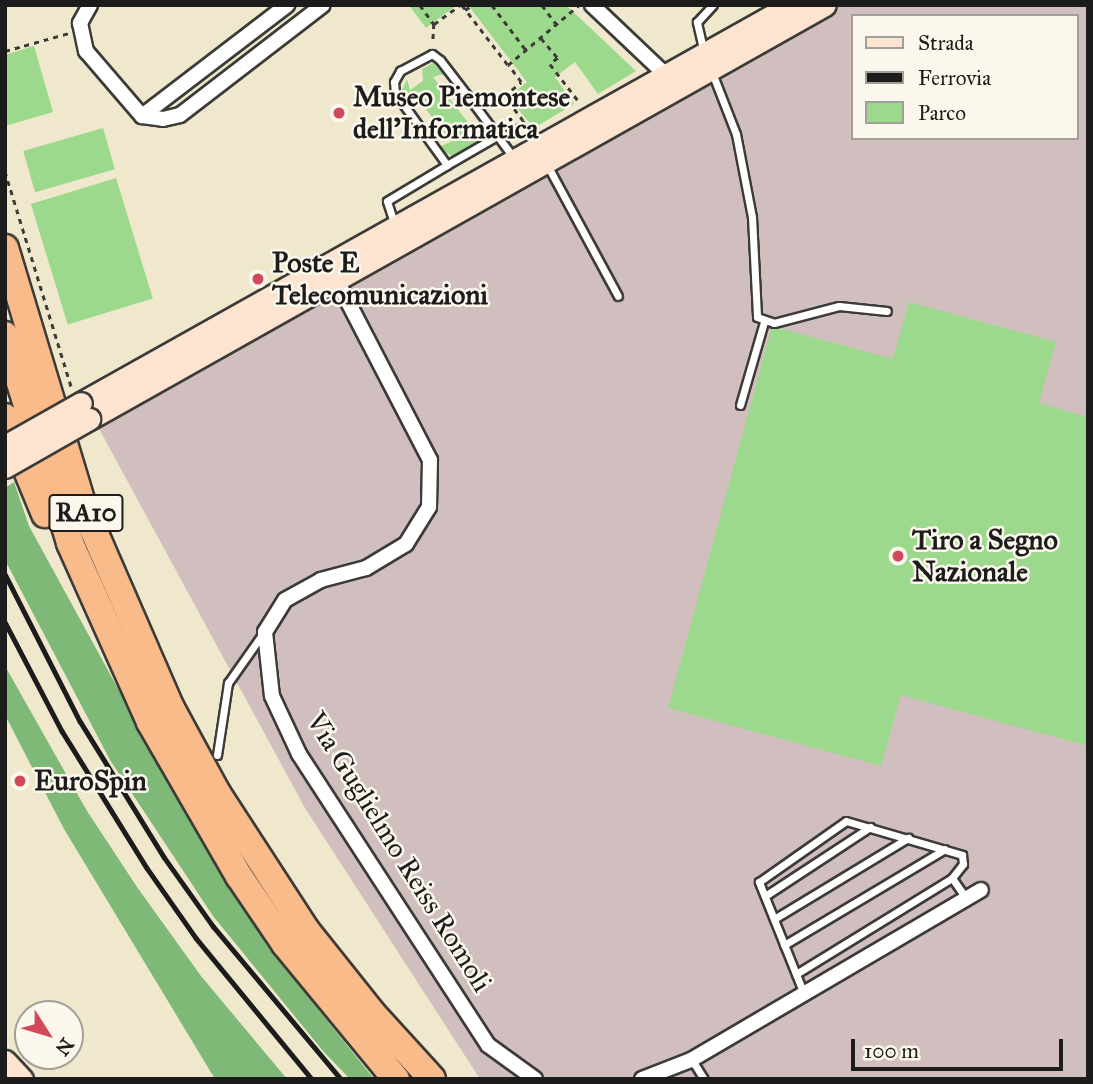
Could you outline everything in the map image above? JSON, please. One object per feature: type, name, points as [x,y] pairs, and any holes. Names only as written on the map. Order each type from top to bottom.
[{"type":"highway","name":"RA10","points":[[5,248],[87,516],[171,708],[217,793],[306,930],[372,1013],[432,1079]]},
{"type":"highway","name":"RA10","points":[[5,335],[70,542],[104,627]]},
{"type":"highway","name":"RA10","points":[[5,417],[53,536],[104,627],[175,770],[239,876],[317,986],[396,1079]]},
{"type":"main road","points":[[708,63],[791,5]]},
{"type":"main road","points":[[5,446],[82,408],[520,167],[538,148],[825,5]]},
{"type":"main road","points":[[5,467],[82,408]]},
{"type":"main road","points":[[5,1061],[22,1079]]},
{"type":"street","points":[[90,5],[80,31],[86,51],[142,116],[163,119],[180,115],[323,5]]},
{"type":"street","points":[[142,116],[287,5]]},
{"type":"street","points":[[592,5],[673,82]]},
{"type":"street","points":[[265,632],[285,600],[321,580],[366,568],[406,544],[429,507],[430,460],[332,271]]},
{"type":"street","name":"Via Guglielmo Reiss Romoli","points":[[265,632],[272,696],[299,754],[488,1045],[535,1079]]},
{"type":"street","points":[[642,1079],[691,1060],[981,890]]},
{"type":"lane","points":[[713,5],[697,22],[708,63],[736,135],[752,217],[757,317],[764,322],[839,306],[869,306],[887,311]]},
{"type":"lane","points":[[447,165],[395,93],[394,82],[400,71],[432,54],[520,167]]},
{"type":"lane","points":[[399,233],[387,201],[497,136]]},
{"type":"lane","points":[[538,148],[618,296]]},
{"type":"lane","points":[[740,405],[764,322]]},
{"type":"lane","points":[[218,755],[228,683],[265,632]]},
{"type":"lane","points":[[796,974],[952,878],[963,864],[962,855],[846,821],[760,882],[784,945],[804,994]]},
{"type":"lane","points":[[765,896],[870,827]]},
{"type":"lane","points":[[774,919],[908,838]]},
{"type":"lane","points":[[784,945],[945,849]]},
{"type":"lane","points":[[952,878],[966,898]]},
{"type":"lane","points":[[691,1060],[704,1079]]},
{"type":"path","points":[[420,5],[434,24],[432,54]]},
{"type":"path","points":[[434,24],[461,5],[522,82],[504,96],[523,121],[538,148]]},
{"type":"path","points":[[465,10],[472,5]]},
{"type":"path","points":[[492,5],[526,50]]},
{"type":"path","points":[[542,5],[558,25]]},
{"type":"path","points":[[508,65],[579,5]]},
{"type":"path","points":[[5,51],[80,31]]},
{"type":"path","points":[[541,38],[558,58],[550,64],[582,107]]},
{"type":"path","points":[[497,136],[523,121]]},
{"type":"path","points":[[5,171],[82,408]]},
{"type":"shaded area","points":[[838,5],[1088,5],[1088,1079],[480,1079],[305,808],[97,425]]},
{"type":"green space","points":[[409,5],[457,5],[426,28]]},
{"type":"green space","points":[[468,5],[566,5],[636,71],[598,94],[575,62],[555,77],[574,104],[534,128],[512,102],[515,92],[527,82]]},
{"type":"green space","points":[[34,46],[53,112],[5,126],[5,55]]},
{"type":"green space","points":[[433,63],[444,74],[433,77],[473,129],[485,128],[487,132],[485,141],[454,157],[442,151],[441,146],[451,142],[416,96],[404,98],[401,93],[407,79],[410,90],[423,81],[422,69]]},
{"type":"green space","points":[[103,128],[115,169],[35,192],[23,151]]},
{"type":"green space","points":[[116,178],[153,298],[68,325],[31,204]]},
{"type":"green space","name":"Tiro a Segno Nazionale","points":[[909,302],[1056,342],[1039,403],[1088,417],[1088,746],[901,695],[881,766],[668,708],[772,326],[893,359]]},
{"type":"green space","points":[[14,482],[29,526],[191,822],[266,944],[374,1079],[350,1079],[323,1051],[213,916],[110,760],[5,560],[5,488]]},
{"type":"green space","points":[[5,666],[87,811],[137,887],[201,976],[287,1079],[215,1079],[64,829],[5,715]]},
{"type":"railway","points":[[5,574],[80,721],[164,857],[213,926],[341,1079]]},
{"type":"railway","points":[[5,622],[62,731],[147,868],[196,938],[312,1079]]},
{"type":"place","name":"Museo Piemontese dell’Informatica","points":[[339,113]]},
{"type":"place","name":"Poste E Telecomunicazioni","points":[[258,279]]},
{"type":"place","name":"Tiro a Segno Nazionale","points":[[898,556]]},
{"type":"place","name":"EuroSpin","points":[[20,781]]}]
